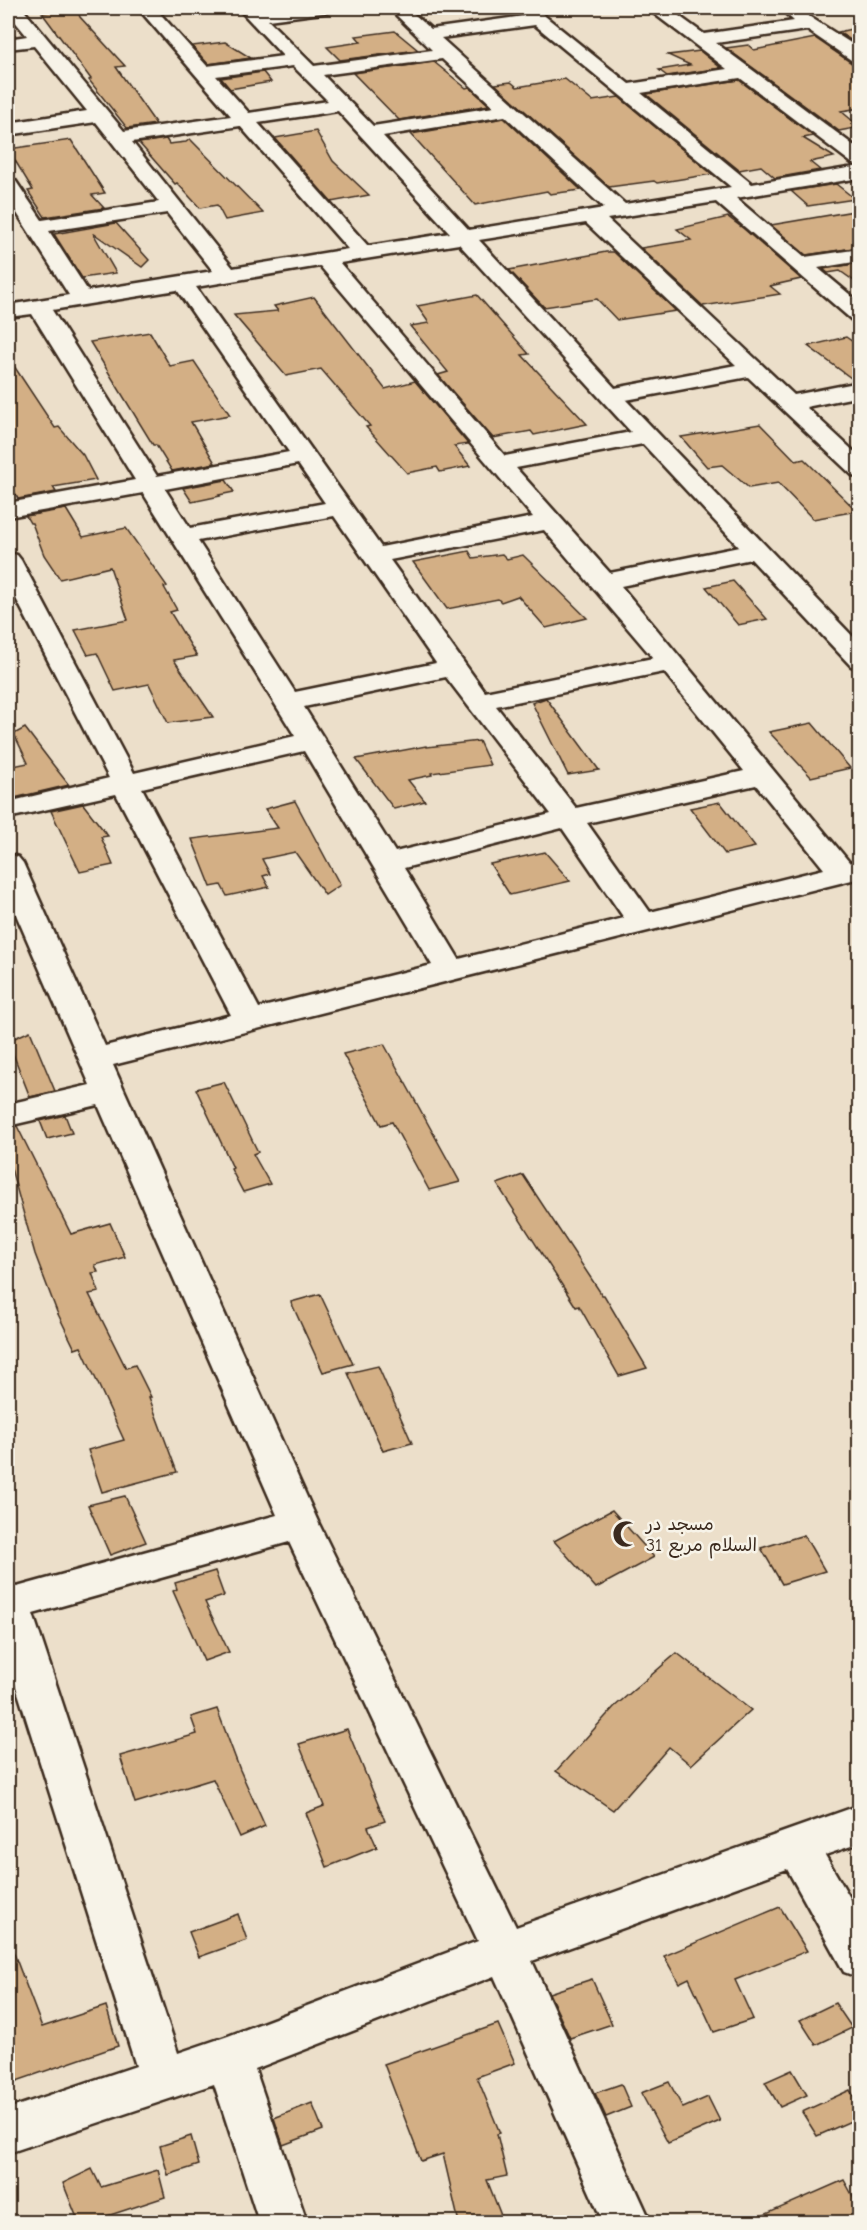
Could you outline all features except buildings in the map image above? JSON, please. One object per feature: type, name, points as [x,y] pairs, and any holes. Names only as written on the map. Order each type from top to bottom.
[{"type":"street","points":[[14,9],[38,8]]},
{"type":"street","points":[[146,8],[363,253]]},
{"type":"street","points":[[250,12],[322,8]]},
{"type":"street","points":[[397,8],[620,211]]},
{"type":"street","points":[[658,8],[744,72],[857,172]]},
{"type":"street","points":[[787,8],[858,55]]},
{"type":"street","points":[[14,9],[227,275]]},
{"type":"street","points":[[250,12],[301,66],[369,132],[610,396],[860,660]]},
{"type":"street","points":[[427,35],[532,13],[747,190]]},
{"type":"street","points":[[702,40],[810,24]]},
{"type":"street","points":[[8,44],[38,40]]},
{"type":"street","points":[[203,72],[447,53]]},
{"type":"street","points":[[627,90],[744,72]]},
{"type":"street","points":[[119,138],[340,105]]},
{"type":"street","points":[[369,132],[509,110]]},
{"type":"street","points":[[8,129],[101,115]]},
{"type":"street","points":[[8,311],[857,172]]},
{"type":"street","points":[[8,184],[38,227],[83,300]]},
{"type":"street","points":[[720,195],[860,315]]},
{"type":"street","points":[[38,227],[172,206]]},
{"type":"street","points":[[591,216],[860,470]]},
{"type":"street","points":[[803,264],[860,255]]},
{"type":"street","points":[[8,1115],[100,1075],[249,1019],[851,871],[762,775],[604,582],[499,464],[325,259]]},
{"type":"street","points":[[183,282],[453,668],[569,818],[642,923]]},
{"type":"street","points":[[38,306],[149,484],[185,536],[451,971]]},
{"type":"street","points":[[610,396],[753,369]]},
{"type":"street","points":[[789,403],[860,389]]},
{"type":"street","points":[[499,464],[649,436]]},
{"type":"street","points":[[8,510],[305,456]]},
{"type":"street","points":[[185,536],[340,508]]},
{"type":"street","points":[[374,556],[550,521]]},
{"type":"street","points":[[604,582],[755,551]]},
{"type":"street","points":[[8,560],[249,1019]]},
{"type":"street","points":[[829,629],[860,622]]},
{"type":"street","points":[[480,701],[670,663]]},
{"type":"street","points":[[287,702],[453,668]]},
{"type":"street","points":[[8,810],[126,781],[310,741]]},
{"type":"street","points":[[387,863],[569,818],[762,775]]},
{"type":"street","points":[[8,863],[300,1524],[505,1951],[627,2223]]},
{"type":"street","points":[[164,2079],[8,1602],[300,1524]]},
{"type":"street","points":[[8,2131],[228,2058],[505,1951],[860,1824]]},
{"type":"street","points":[[797,1846],[860,1958]]},
{"type":"street","points":[[228,2058],[283,2223]]},
{"type":"place","name":"مسجد در السلام مربع 31","points":[[626,1534]]}]
